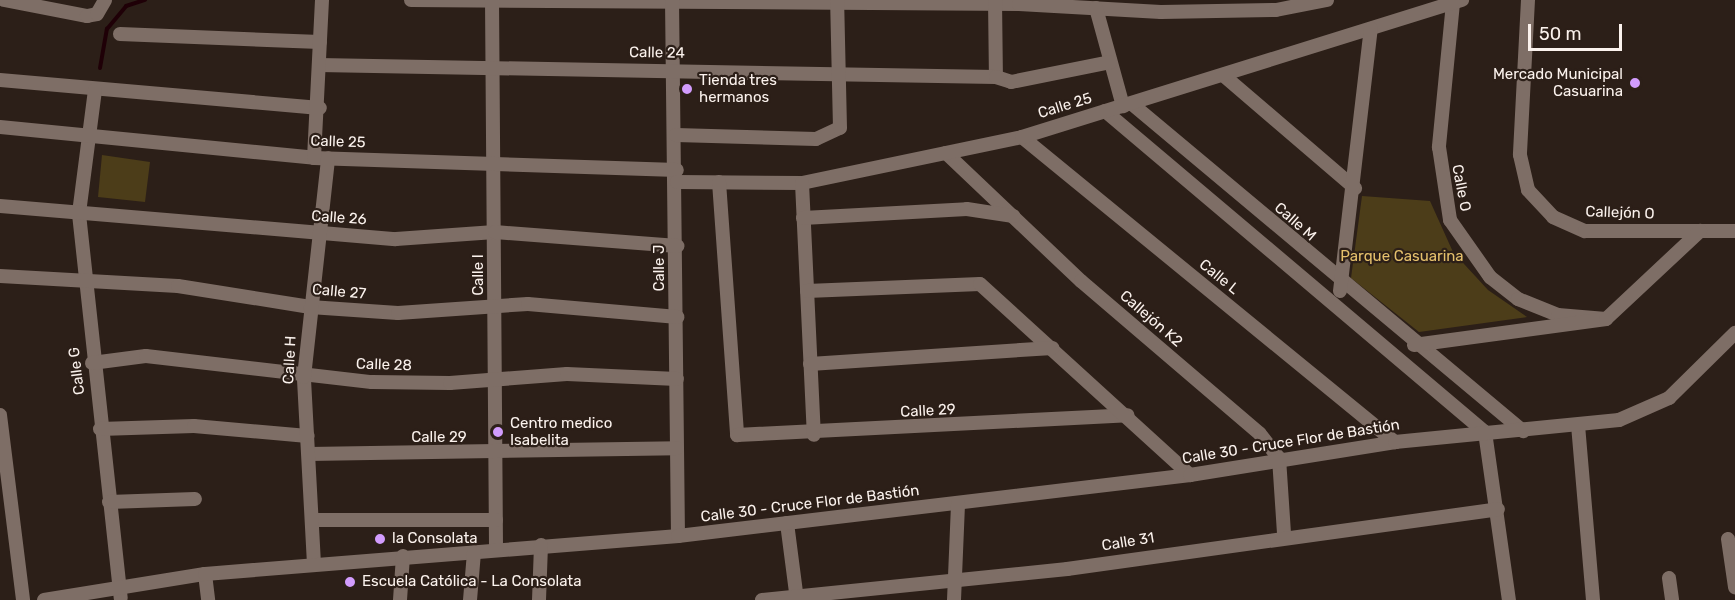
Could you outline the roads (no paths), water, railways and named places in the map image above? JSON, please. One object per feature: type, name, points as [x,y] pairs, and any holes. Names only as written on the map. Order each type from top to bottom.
[{"type":"street","points":[[4,0],[87,16],[104,3]]},
{"type":"street","name":"Calle H","points":[[314,564],[304,377],[321,158],[319,64],[322,0]]},
{"type":"street","points":[[411,0],[995,2],[1096,8],[1161,6],[1276,10],[1327,1]]},
{"type":"street","name":"Calle I","points":[[492,0],[495,162],[496,550]]},
{"type":"street","name":"Callejón O","points":[[1528,0],[1520,155],[1528,190],[1553,217],[1585,231],[1735,231]]},
{"type":"street","name":"Calle J","points":[[672,1],[676,135],[678,536]]},
{"type":"street","points":[[676,135],[816,139],[840,128],[837,2]]},
{"type":"street","points":[[995,2],[996,77]]},
{"type":"street","name":"Calle 25","points":[[0,127],[91,139],[321,158],[495,162],[676,176],[719,182],[802,183],[1022,137],[1457,2]]},
{"type":"street","name":"Calle O","points":[[1457,2],[1439,147],[1450,220],[1490,277],[1518,299],[1558,315],[1606,318]]},
{"type":"street","points":[[1096,8],[1110,62],[1128,105]]},
{"type":"street","points":[[1332,303],[1343,285],[1356,188],[1371,28]]},
{"type":"street","points":[[120,34],[320,42]]},
{"type":"street","name":"Calle 25","points":[[996,77],[1011,82],[1110,62]]},
{"type":"street","name":"Calle 24","points":[[319,64],[839,72],[996,77]]},
{"type":"street","points":[[1223,75],[1356,188]]},
{"type":"street","points":[[0,80],[320,108]]},
{"type":"street","name":"Calle G","points":[[95,90],[91,139],[80,214],[92,363],[121,596]]},
{"type":"street","name":"Calle M","points":[[1128,105],[1414,345],[1523,431]]},
{"type":"street","points":[[1105,111],[1485,432],[1498,509],[1509,600]]},
{"type":"street","name":"Calle L","points":[[1022,137],[1395,442]]},
{"type":"street","name":"Callejón K2","points":[[946,153],[1013,216],[1260,434],[1279,458]]},
{"type":"street","name":"Calle 29","points":[[719,182],[734,430],[744,437],[814,435],[1127,416]]},
{"type":"street","points":[[802,183],[814,435]]},
{"type":"street","name":"Calle 26","points":[[0,206],[396,239],[495,232],[677,246]]},
{"type":"street","points":[[803,218],[967,209],[1013,216]]},
{"type":"street","points":[[1414,345],[1606,318],[1700,231]]},
{"type":"street","name":"Calle 27","points":[[0,276],[84,285],[178,286],[310,307],[398,313],[495,306],[617,309],[677,317]]},
{"type":"street","points":[[807,291],[980,284],[1190,476]]},
{"type":"street","name":"Calle 30 - Cruce Flor de Bastión","points":[[44,600],[121,596],[206,574],[403,556],[678,536],[1190,476],[1279,458],[1395,442],[1619,420],[1669,398],[1735,333]]},
{"type":"street","points":[[810,364],[1052,348]]},
{"type":"street","name":"Calle 28","points":[[92,363],[146,356],[304,377],[496,380],[567,374],[677,379]]},
{"type":"street","points":[[0,416],[23,600]]},
{"type":"street","points":[[1578,425],[1593,600]]},
{"type":"street","points":[[100,429],[194,426],[308,436]]},
{"type":"street","name":"Calle 29","points":[[309,454],[496,454],[677,448]]},
{"type":"street","points":[[1279,458],[1284,534]]},
{"type":"street","points":[[109,502],[195,499]]},
{"type":"street","points":[[954,600],[958,503]]},
{"type":"street","name":"Calle 31","points":[[762,600],[955,581],[1284,534],[1498,509]]},
{"type":"street","points":[[312,519],[496,519]]},
{"type":"street","points":[[787,523],[797,598]]},
{"type":"street","points":[[1728,539],[1735,587]]},
{"type":"street","points":[[539,600],[541,545]]},
{"type":"street","points":[[470,600],[474,552]]},
{"type":"street","points":[[400,600],[403,556]]},
{"type":"street","points":[[206,574],[208,600]]},
{"type":"street","points":[[1669,578],[1672,600]]},
{"type":"waterway","points":[[100,68],[107,29],[126,6],[145,0]]},
{"type":"place","name":"Mercado Municipal Casuarina","points":[[1635,83]]},
{"type":"place","name":"Tienda tres hermanos","points":[[687,89]]},
{"type":"place","name":"Centro medico Isabelita","points":[[498,432]]},
{"type":"place","name":"la Consolata","points":[[380,539]]},
{"type":"place","name":"Escuela Católica - La Consolata","points":[[350,582]]},
{"type":"park label","name":"Parque Casuarina","points":[[1402,257]]}]
